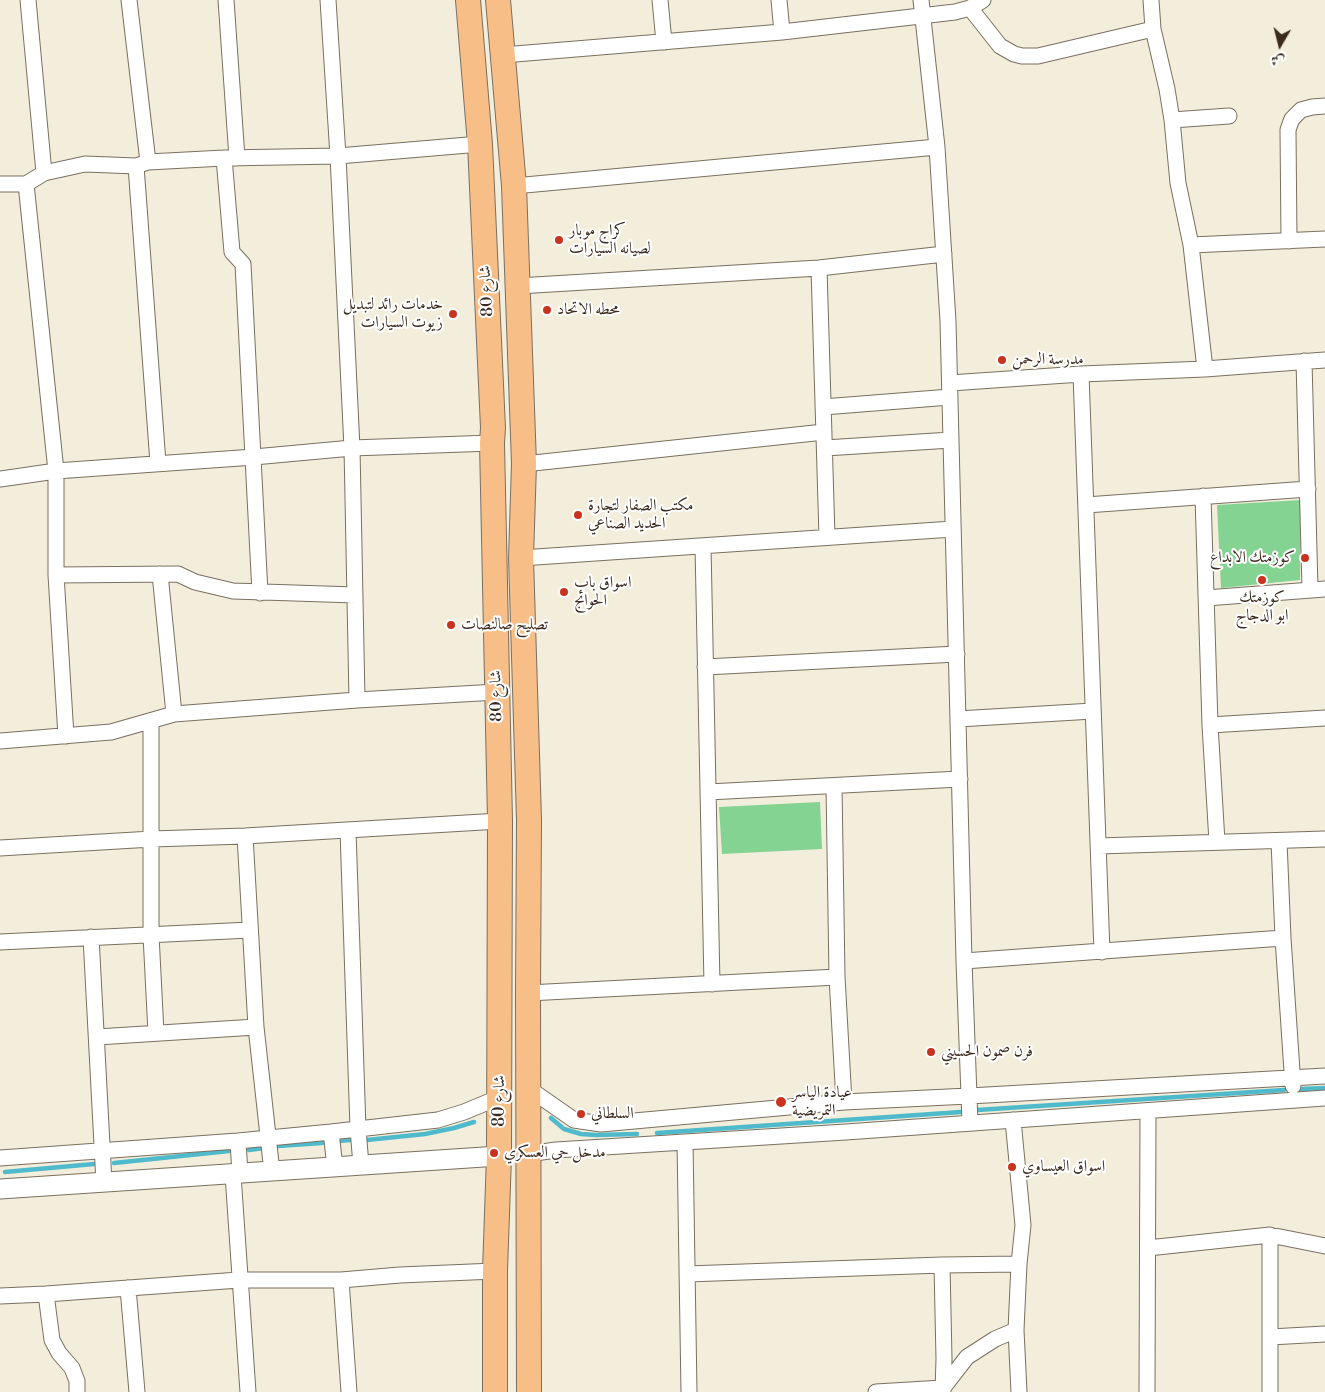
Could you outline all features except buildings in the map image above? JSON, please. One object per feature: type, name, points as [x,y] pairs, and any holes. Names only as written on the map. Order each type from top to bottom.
[{"type":"main road","name":"شارع 80","points":[[468,0],[480,144],[493,428],[500,821],[500,1097],[495,1272],[496,1392]]},
{"type":"main road","name":"شارع 80","points":[[499,10],[514,186],[524,464],[521,558],[529,820],[529,1392]]},
{"type":"main road","points":[[471,23],[474,29],[480,33],[487,34],[494,31],[498,26],[499,10]]},
{"type":"main road","points":[[477,96],[485,84],[493,82],[500,85],[505,91]]},
{"type":"street","points":[[28,0],[44,173]]},
{"type":"street","points":[[129,0],[142,164],[158,463]]},
{"type":"street","points":[[226,0],[232,252],[243,264],[260,593]]},
{"type":"street","points":[[328,0],[338,156],[352,448],[358,700]]},
{"type":"street","points":[[660,0],[664,42]]},
{"type":"street","points":[[779,0],[782,32]]},
{"type":"street","points":[[503,55],[782,32],[922,8],[955,12],[970,8],[983,0]]},
{"type":"street","points":[[1151,0],[1153,29],[1164,74],[1172,120],[1178,183],[1191,244],[1205,369]]},
{"type":"street","points":[[922,8],[937,147],[948,321],[964,961],[970,1123]]},
{"type":"street","points":[[970,8],[1000,46],[1022,56],[1038,56],[1153,29]]},
{"type":"street","points":[[1289,241],[1288,130],[1296,114],[1301,110],[1325,106]]},
{"type":"street","points":[[1172,120],[1229,116]]},
{"type":"street","points":[[0,184],[26,184],[44,173],[85,164],[142,164],[230,158],[338,156],[480,144]]},
{"type":"street","points":[[514,186],[937,147]]},
{"type":"street","points":[[26,184],[56,471],[56,575],[66,736]]},
{"type":"street","points":[[1191,244],[1325,239]]},
{"type":"street","points":[[518,286],[819,268],[944,254]]},
{"type":"street","points":[[819,268],[827,538]]},
{"type":"street","points":[[823,407],[1081,374],[1205,369],[1325,360]]},
{"type":"street","points":[[1304,361],[1310,589]]},
{"type":"street","points":[[1081,374],[1102,952]]},
{"type":"street","points":[[524,464],[824,432]]},
{"type":"street","points":[[824,448],[951,440]]},
{"type":"street","points":[[0,479],[56,471],[352,448],[492,444]]},
{"type":"street","points":[[1086,505],[1308,488]]},
{"type":"street","points":[[1203,496],[1210,725],[1217,842]]},
{"type":"street","points":[[521,558],[954,529]]},
{"type":"street","points":[[703,546],[712,984]]},
{"type":"street","points":[[160,574],[174,714]]},
{"type":"street","points":[[56,575],[178,574],[196,582],[233,591],[355,595]]},
{"type":"street","points":[[1206,598],[1325,589]]},
{"type":"street","points":[[705,668],[957,654]]},
{"type":"street","points":[[0,741],[110,732],[174,714],[497,692]]},
{"type":"street","points":[[958,719],[1093,711]]},
{"type":"street","points":[[1210,725],[1325,718]]},
{"type":"street","points":[[151,721],[151,935],[156,1033]]},
{"type":"street","points":[[708,792],[960,779]]},
{"type":"street","points":[[834,786],[837,977],[844,1102]]},
{"type":"street","points":[[0,848],[500,821]]},
{"type":"street","points":[[348,830],[358,1129],[361,1165]]},
{"type":"street","points":[[245,836],[256,1027],[272,1172]]},
{"type":"street","points":[[1098,846],[1325,839]]},
{"type":"street","points":[[1279,841],[1283,938],[1294,1100]]},
{"type":"street","points":[[0,942],[250,930]]},
{"type":"street","points":[[91,937],[104,1183]]},
{"type":"street","points":[[964,961],[1283,938]]},
{"type":"street","points":[[528,993],[837,977]]},
{"type":"street","points":[[96,1037],[256,1027]]},
{"type":"street","points":[[528,1088],[574,1120],[601,1124],[844,1102],[1325,1076]]},
{"type":"street","points":[[0,1158],[238,1141],[438,1120],[464,1112],[500,1097]]},
{"type":"street","points":[[528,1154],[556,1150],[1325,1098]]},
{"type":"street","points":[[1147,1392],[1148,1110]]},
{"type":"street","points":[[645,1120],[647,1144]]},
{"type":"street","points":[[1013,1120],[1023,1225],[1016,1330],[1019,1392]]},
{"type":"street","points":[[331,1132],[335,1167]]},
{"type":"street","points":[[238,1141],[239,1280],[248,1392]]},
{"type":"street","points":[[685,1142],[689,1392]]},
{"type":"street","points":[[0,1189],[499,1156]]},
{"type":"street","points":[[1148,1248],[1270,1235],[1325,1246]]},
{"type":"street","points":[[1270,1235],[1270,1392]]},
{"type":"street","points":[[687,1274],[1020,1264]]},
{"type":"street","points":[[942,1265],[943,1390]]},
{"type":"street","points":[[0,1296],[239,1280],[341,1280],[400,1275],[495,1272]]},
{"type":"street","points":[[341,1280],[349,1392]]},
{"type":"street","points":[[128,1288],[137,1392]]},
{"type":"street","points":[[46,1294],[52,1340],[59,1353],[72,1368],[77,1381],[77,1392]]},
{"type":"street","points":[[943,1390],[967,1357],[995,1339],[1016,1330]]},
{"type":"street","points":[[1270,1337],[1325,1334]]},
{"type":"street","points":[[876,1392],[943,1390]]},
{"type":"green space","points":[[1301,500],[1300,580],[1221,588],[1217,505]]},
{"type":"green space","points":[[820,802],[822,849],[722,854],[719,807]]},
{"type":"waterway","points":[[1301,1089],[1325,1088]]},
{"type":"waterway","points":[[977,1110],[1284,1090]]},
{"type":"waterway","points":[[657,1133],[961,1112]]},
{"type":"waterway","points":[[551,1118],[564,1129],[581,1134],[637,1134]]},
{"type":"waterway","points":[[367,1140],[425,1134],[474,1122]]},
{"type":"waterway","points":[[339,1141],[350,1140]]},
{"type":"waterway","points":[[278,1146],[322,1143]]},
{"type":"waterway","points":[[249,1150],[264,1148]]},
{"type":"waterway","points":[[114,1163],[229,1151]]},
{"type":"waterway","points":[[5,1172],[94,1164]]},
{"type":"place","name":"كراج موبار لصيانه السيارات","points":[[559,240]]},
{"type":"place","name":"محطه الاتحاد","points":[[547,310]]},
{"type":"place","name":"خدمات رائد لتبديل زيوت السيارات","points":[[453,314]]},
{"type":"place","name":"مدرسة الرحمن","points":[[1002,360]]},
{"type":"place","name":"مكتب الصفار لتجارة الحديد الصناعي","points":[[578,515]]},
{"type":"place","name":"كوزمتك الابداع","points":[[1305,558]]},
{"type":"place","name":"كوزمتك ابو الدجاج","points":[[1262,580]]},
{"type":"place","name":"اسواق باب الحوائج","points":[[564,592]]},
{"type":"place","name":"تصليح صالنصات","points":[[451,625]]},
{"type":"place","name":"فرن صمون الحسيني","points":[[931,1052]]},
{"type":"place","name":"عيادة الياسر التمريضية","points":[[781,1102]]},
{"type":"place","name":"السلطاني","points":[[581,1114]]},
{"type":"place","name":"مدخل حي العسكري","points":[[494,1153]]},
{"type":"place","name":"اسواق العيساوي","points":[[1012,1167]]}]
